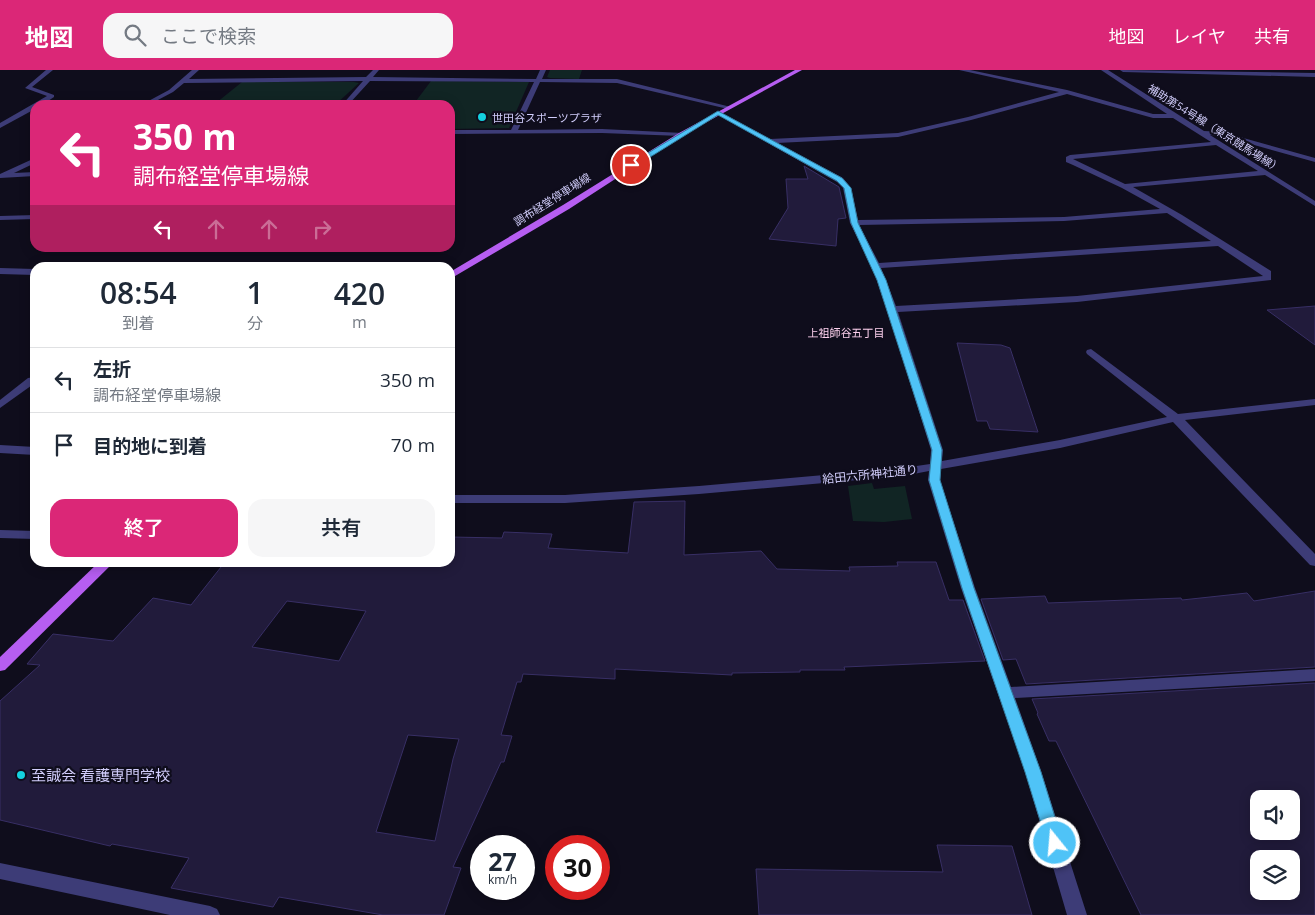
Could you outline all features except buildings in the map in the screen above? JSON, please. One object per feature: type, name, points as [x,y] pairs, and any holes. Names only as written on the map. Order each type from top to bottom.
[{"type":"main road","name":"調布経堂停車場線","points":[[455,273],[566,208],[681,134],[799,70]]},
{"type":"main road","points":[[0,666],[103,567]]},
{"type":"street","points":[[46,100],[52,96],[28,88],[50,70]]},
{"type":"street","points":[[153,100],[184,81],[196,70]]},
{"type":"street","points":[[349,100],[376,70]]},
{"type":"street","points":[[514,131],[542,70]]},
{"type":"street","points":[[962,70],[1067,92],[1153,116],[1172,116]]},
{"type":"street","name":"補助第54号線（東京競馬場線）","points":[[1104,70],[1172,116],[1203,133],[1315,204]]},
{"type":"street","points":[[1123,70],[1315,75]]},
{"type":"street","points":[[184,81],[368,79],[626,82],[723,110],[767,141],[840,180],[847,188],[854,223],[876,266],[892,310],[937,450],[934,480],[968,588],[1033,772],[1077,915]]},
{"type":"street","points":[[767,141],[898,135],[970,119],[1067,92]]},
{"type":"street","points":[[0,126],[30,109]]},
{"type":"street","points":[[455,132],[681,134]]},
{"type":"street","points":[[1203,133],[1222,134],[1315,160]]},
{"type":"street","points":[[892,310],[1077,299],[1268,278],[1268,273],[1167,211],[1123,186],[1088,171],[1069,160],[1070,157],[1219,143]]},
{"type":"street","points":[[1,175],[30,162]]},
{"type":"street","points":[[1123,186],[1266,173]]},
{"type":"street","points":[[1,175],[30,174]]},
{"type":"street","points":[[854,223],[1064,218],[1167,211]]},
{"type":"street","points":[[0,218],[30,217]]},
{"type":"street","points":[[876,266],[1219,243]]},
{"type":"street","points":[[0,271],[30,272]]},
{"type":"street","points":[[1091,352],[1176,418],[1315,562]]},
{"type":"street","points":[[0,405],[30,382]]},
{"type":"street","name":"給田六所神社通り","points":[[455,499],[565,499],[699,490],[903,472],[1060,444],[1176,418],[1315,402]]},
{"type":"street","points":[[0,449],[30,451]]},
{"type":"street","points":[[0,534],[30,535]]},
{"type":"street","points":[[1006,693],[1315,675]]},
{"type":"street","points":[[0,871],[210,915]]},
{"type":"green space","points":[[550,70],[582,70],[579,79],[550,78],[547,77]]},
{"type":"green space","name":"世田谷スポーツプラザ","points":[[431,81],[529,82],[509,128],[455,129],[455,100],[417,100]]},
{"type":"green space","points":[[242,82],[359,83],[340,100],[220,100]]},
{"type":"green space","points":[[872,483],[874,489],[905,486],[912,519],[884,522],[853,521],[848,486]]},
{"type":"place","name":"世田谷スポーツプラザ","points":[[482,117]]},
{"type":"place","name":"至誠会 看護専門学校","points":[[21,775]]},
{"type":"district","name":"上祖師谷五丁目","points":[[846,332]]},
{"type":"route","points":[[631,165],[718,112],[840,180],[847,188],[854,223],[876,266],[937,450],[934,480],[968,588],[1033,772],[1055,843]]}]
